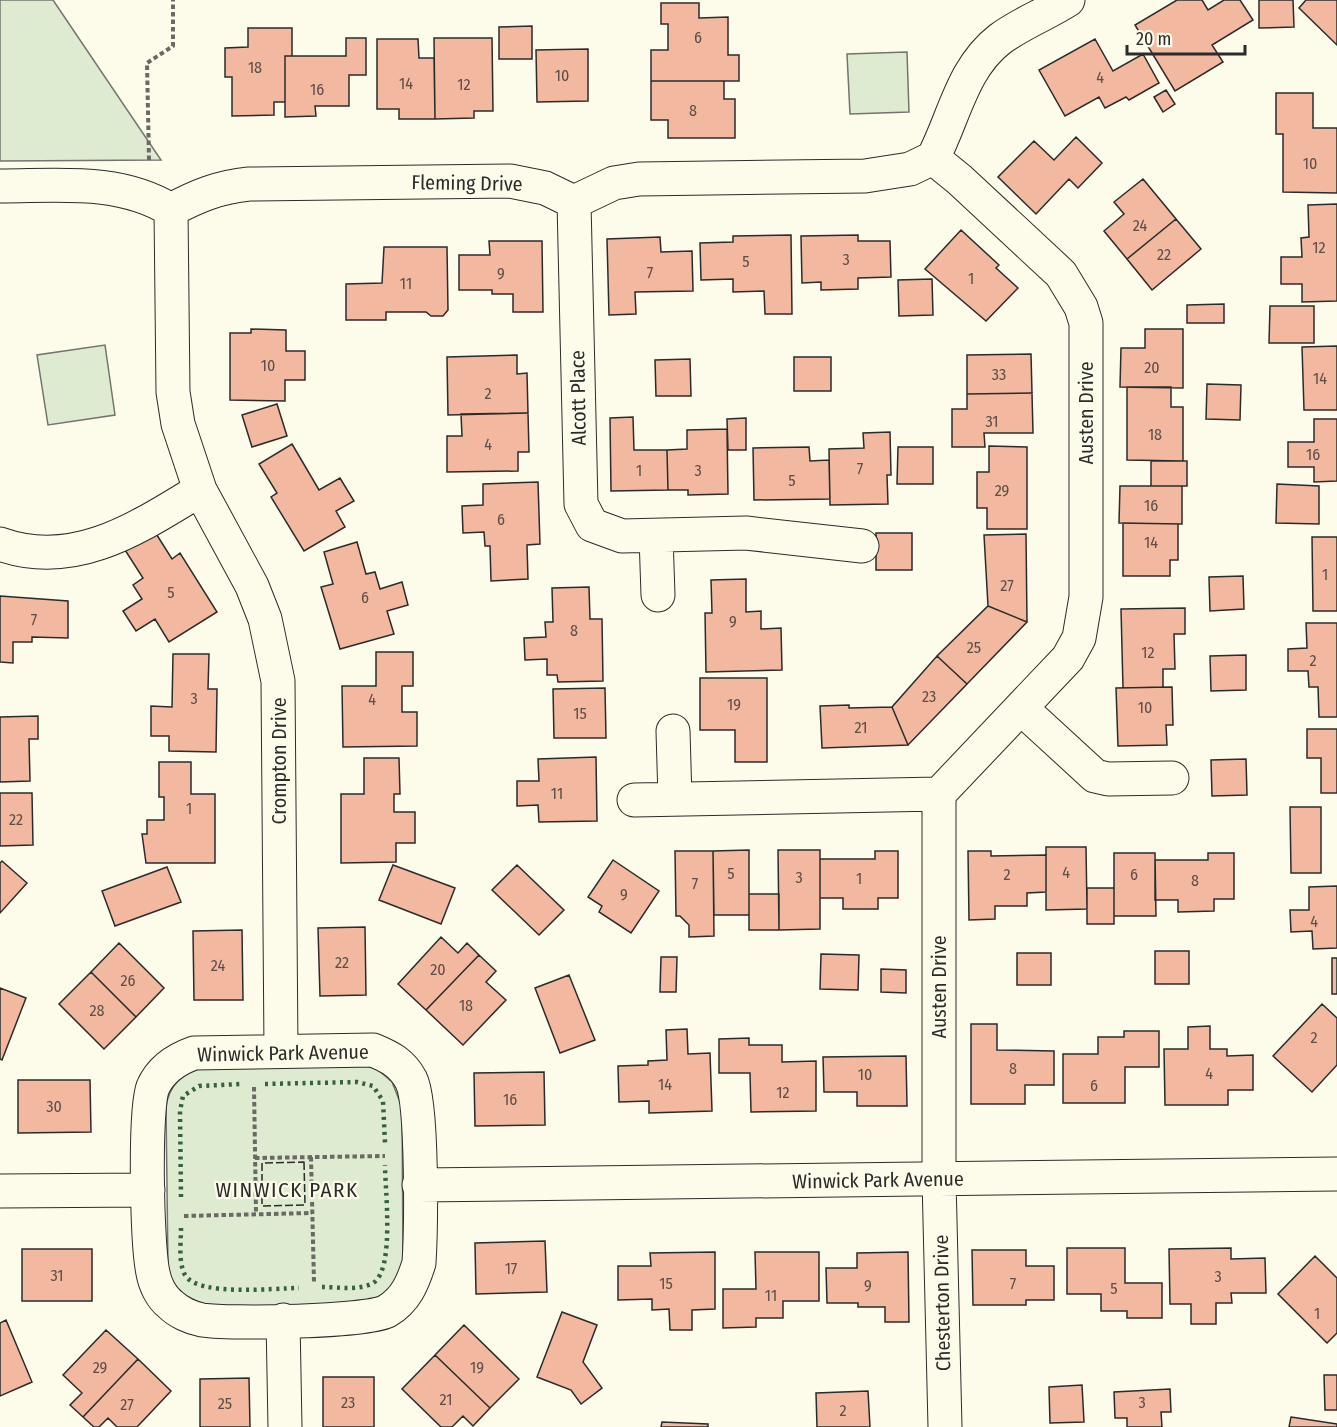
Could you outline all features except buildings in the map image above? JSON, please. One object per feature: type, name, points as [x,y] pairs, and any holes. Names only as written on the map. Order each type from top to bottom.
[{"type":"street","points":[[574,202],[614,183],[639,178],[865,176],[910,169],[933,158],[949,128],[965,83],[999,40],[1068,0]]},
{"type":"street","name":"Austen Drive","points":[[933,158],[960,180],[1061,274],[1081,307],[1086,323],[1086,597],[1079,638],[1068,658],[939,795],[939,1179]]},
{"type":"street","name":"Fleming Drive","points":[[171,210],[201,194],[224,186],[249,184],[510,181],[527,183],[574,202]]},
{"type":"street","points":[[0,186],[109,187],[156,201],[171,210]]},
{"type":"street","name":"Alcott Place","points":[[574,202],[580,504],[592,525],[622,537],[746,532],[862,546]]},
{"type":"street","name":"Crompton Drive","points":[[171,210],[173,392],[181,434],[200,489],[252,586],[270,637],[278,681],[268,1050]]},
{"type":"street","points":[[0,544],[14,549],[41,552],[64,553],[87,549],[153,519],[200,489]]},
{"type":"street","points":[[656,536],[658,595]]},
{"type":"street","points":[[1022,709],[1095,776],[1108,779],[1172,778]]},
{"type":"street","points":[[673,731],[675,799]]},
{"type":"street","points":[[634,800],[939,795]]},
{"type":"street","name":"Winwick Park Avenue","points":[[268,1050],[373,1050],[397,1062],[413,1082],[417,1096],[419,1263],[413,1283],[402,1300],[387,1311],[368,1318],[202,1320],[170,1305],[159,1290],[153,1273],[149,1203],[149,1105],[153,1087],[163,1072],[177,1059],[194,1053],[268,1050]]},
{"type":"street","name":"Winwick Park Avenue","points":[[419,1171],[939,1179],[1337,1174]]},
{"type":"street","name":"Chesterton Drive","points":[[939,1179],[945,1427]]},
{"type":"street","points":[[0,1191],[149,1203]]},
{"type":"street","points":[[283,1320],[285,1427]]},
{"type":"path","points":[[134,193],[150,156],[147,63],[173,46],[173,0]]},
{"type":"path","points":[[256,1213],[255,1158],[268,1050]]},
{"type":"path","points":[[255,1158],[311,1157],[419,1171]]},
{"type":"path","points":[[311,1157],[315,1319]]},
{"type":"path","points":[[149,1203],[256,1213],[312,1213]]},
{"type":"green space","points":[[0,0],[53,0],[161,160],[0,161]]},
{"type":"green space","points":[[907,52],[909,112],[850,114],[847,54]]},
{"type":"green space","points":[[105,345],[115,415],[48,425],[37,355]]},
{"type":"green space","points":[[367,1066],[377,1069],[392,1082],[402,1107],[403,1266],[393,1287],[383,1297],[371,1301],[328,1306],[212,1306],[196,1301],[183,1293],[174,1282],[168,1267],[166,1107],[174,1086],[184,1076],[206,1067]]},
{"type":"hedge","points":[[265,1084],[357,1082],[373,1086],[383,1101],[385,1143]]},
{"type":"hedge","points":[[181,1197],[180,1111],[183,1096],[199,1086],[240,1084]]},
{"type":"hedge","points":[[322,1287],[361,1287],[373,1283],[380,1275],[384,1262],[387,1228],[385,1165]]},
{"type":"hedge","points":[[181,1228],[181,1264],[185,1275],[193,1282],[220,1289],[299,1288]]},
{"type":"fence","points":[[304,1162],[305,1205],[262,1206],[262,1163],[304,1162]]},
{"type":"district","name":"WINWICK PARK","points":[[287,1190]]}]
